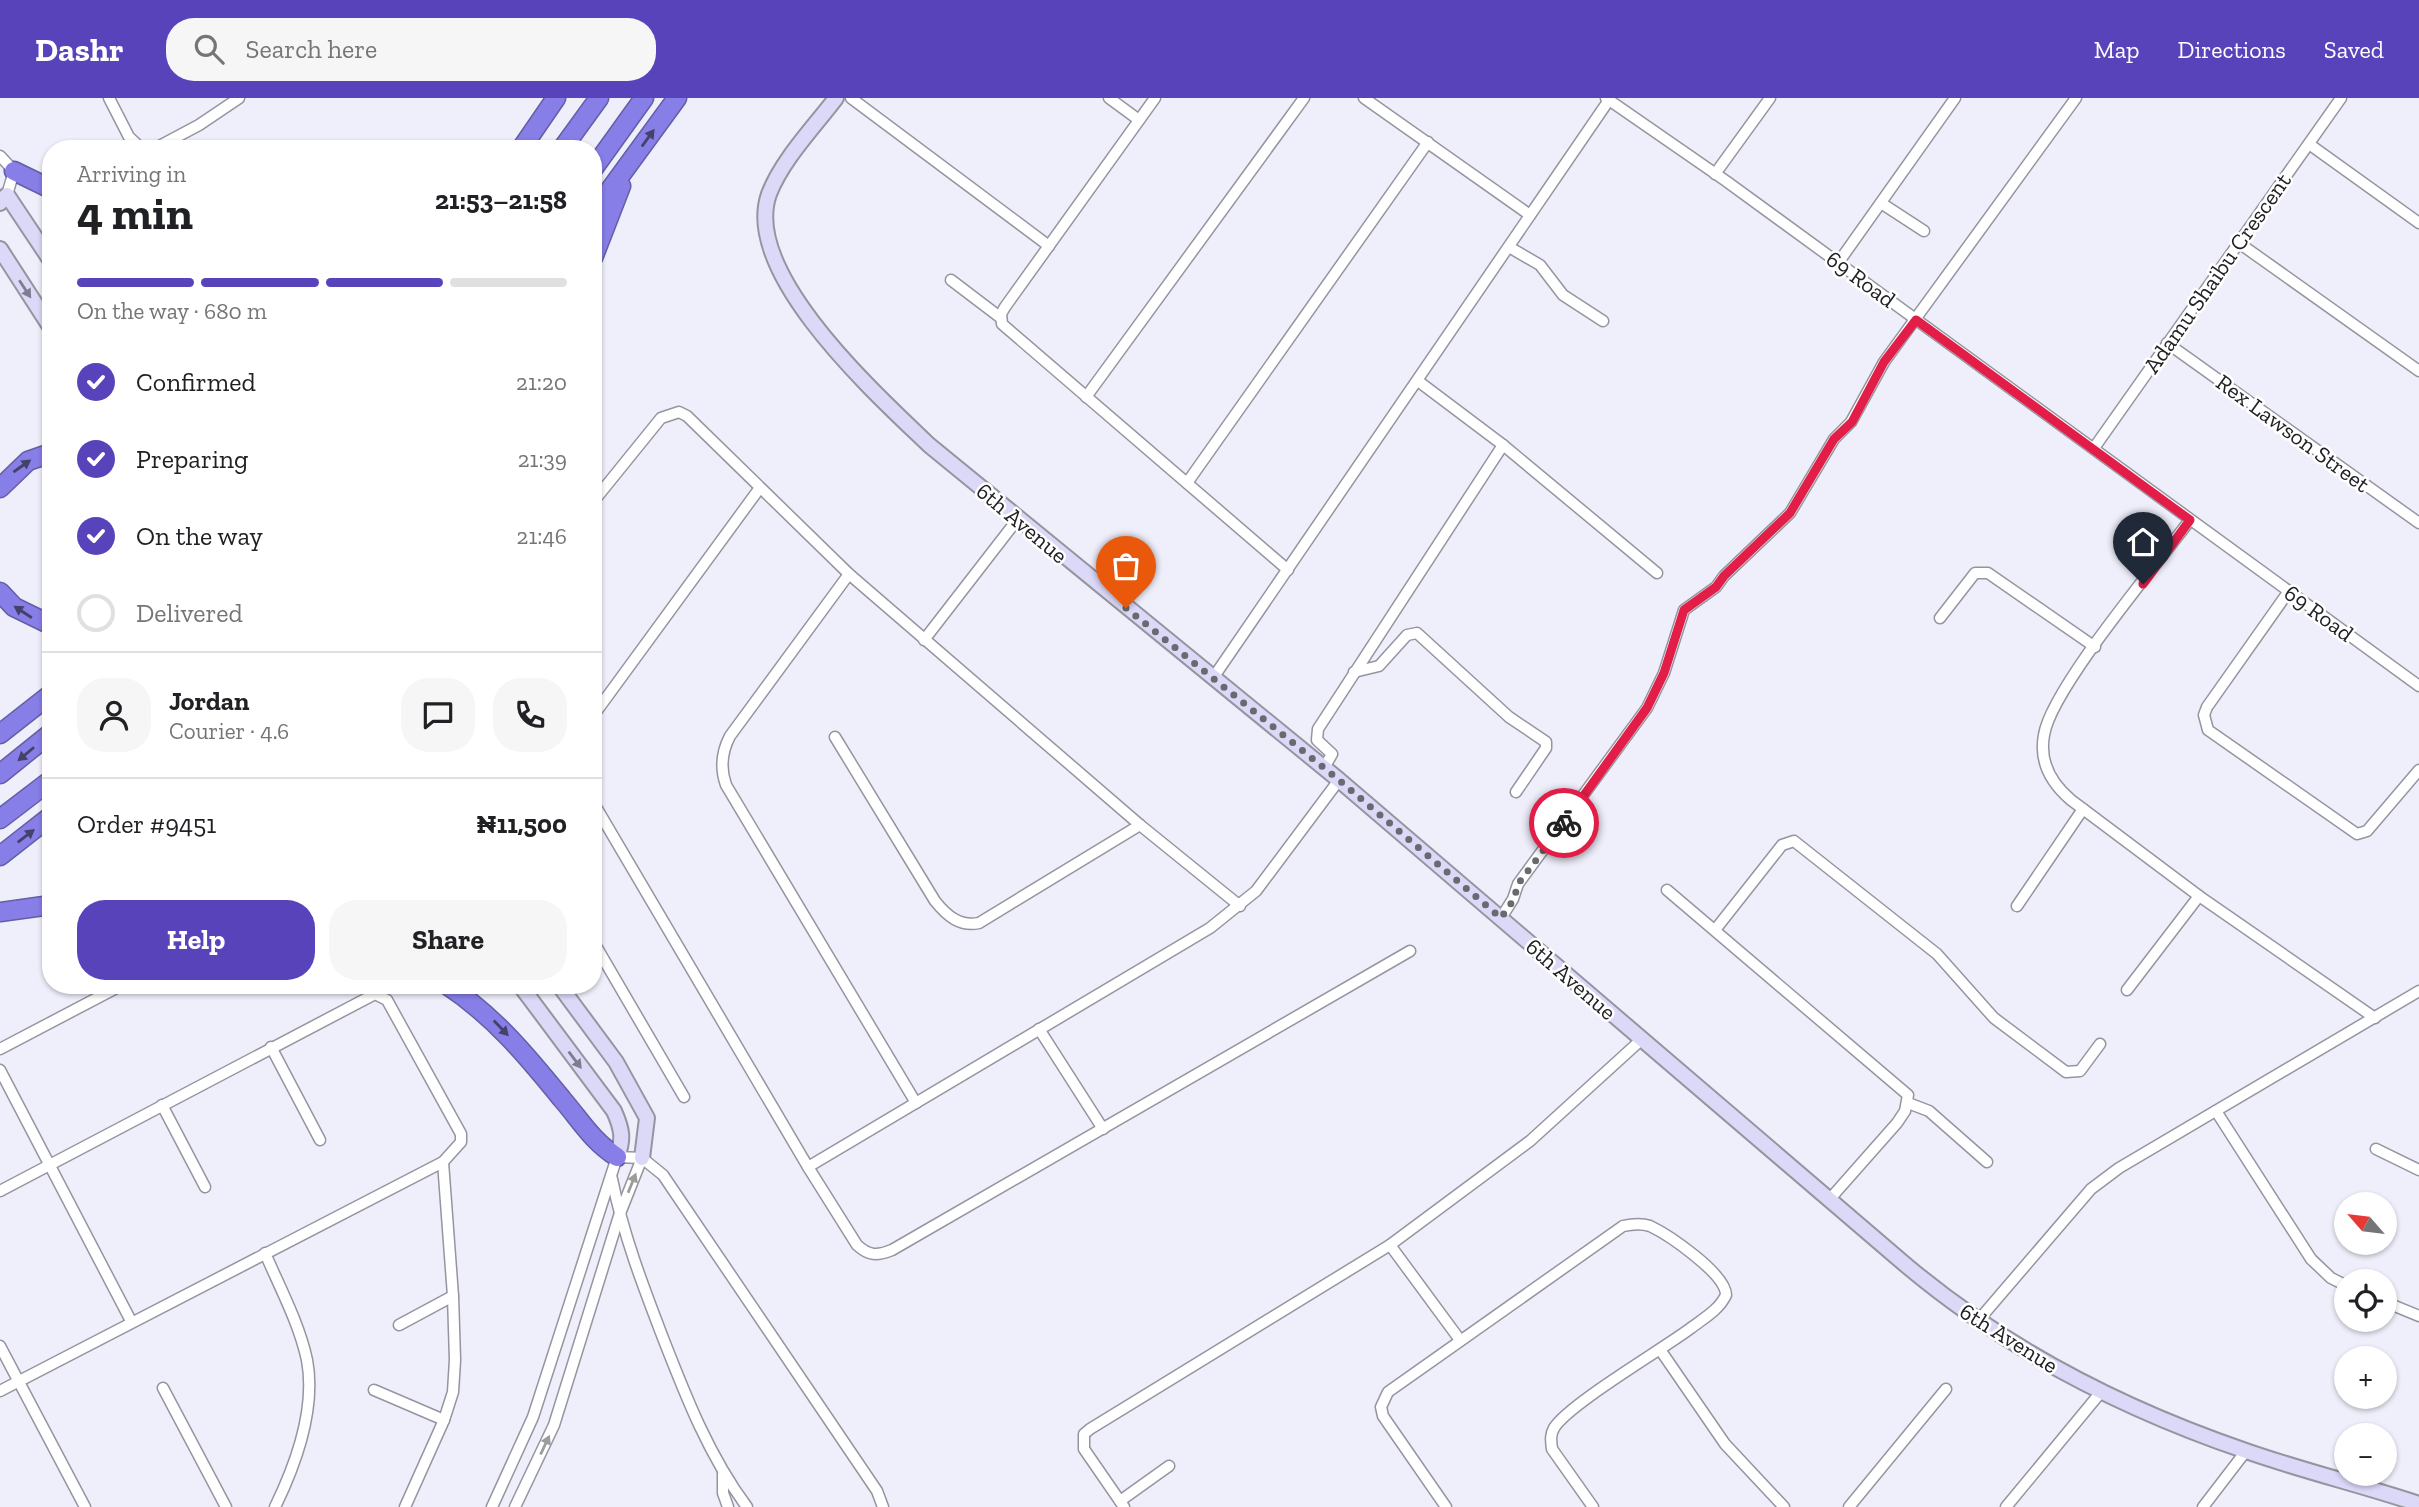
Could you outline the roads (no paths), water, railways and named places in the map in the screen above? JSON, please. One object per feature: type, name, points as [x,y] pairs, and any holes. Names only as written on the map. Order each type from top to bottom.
[{"type":"highway","points":[[527,140],[556,98]]},
{"type":"highway","points":[[569,140],[599,98]]},
{"type":"highway","points":[[602,156],[644,98]]},
{"type":"highway","points":[[602,201],[677,98]]},
{"type":"highway","points":[[523,140],[536,128]]},
{"type":"highway","points":[[602,235],[630,163]]},
{"type":"highway","points":[[14,171],[42,185]]},
{"type":"highway","points":[[0,488],[28,461],[42,456]]},
{"type":"highway","points":[[0,592],[14,607],[42,621]]},
{"type":"highway","points":[[0,734],[42,701]]},
{"type":"highway","points":[[0,774],[42,740]]},
{"type":"highway","points":[[0,819],[42,787]]},
{"type":"highway","points":[[0,856],[42,823]]},
{"type":"highway","points":[[0,912],[42,906]]},
{"type":"highway","points":[[460,994],[486,1013],[566,1103],[585,1132],[617,1157]]},
{"type":"street","points":[[109,98],[132,140]]},
{"type":"street","points":[[172,140],[239,98]]},
{"type":"street","name":"6th Avenue","points":[[836,98],[770,192],[764,220],[773,256],[783,278],[816,325],[876,394],[929,445],[1017,520],[1339,780],[1829,1200],[1977,1322],[2026,1353],[2101,1392],[2246,1451],[2419,1504]]},
{"type":"street","points":[[851,98],[1049,246]]},
{"type":"street","points":[[1109,98],[1139,120]]},
{"type":"street","points":[[1001,318],[1005,307],[1155,98]]},
{"type":"street","points":[[1086,397],[1304,98]]},
{"type":"street","points":[[1364,98],[1530,215]]},
{"type":"street","points":[[1715,174],[1770,98]]},
{"type":"street","points":[[1838,263],[1955,98]]},
{"type":"street","points":[[1501,918],[1514,899],[1518,884],[1647,708],[1664,673],[1684,610],[1716,587],[1724,576],[1790,513],[1834,439],[1852,422],[1884,362],[2076,98]]},
{"type":"street","name":"Adamu Shaibu Crescent","points":[[2094,448],[2341,98]]},
{"type":"street","points":[[1213,678],[1418,381],[1607,99]]},
{"type":"street","name":"69 Road","points":[[1607,99],[1715,174],[2419,686]]},
{"type":"street","points":[[1187,483],[1428,142]]},
{"type":"street","points":[[2309,144],[2419,223]]},
{"type":"street","points":[[0,156],[14,171],[3,199],[42,249]]},
{"type":"street","points":[[1881,203],[1924,231]]},
{"type":"street","points":[[2239,243],[2419,371]]},
{"type":"street","points":[[1509,247],[1540,265],[1563,295],[1603,321]]},
{"type":"street","points":[[0,249],[42,314]]},
{"type":"street","points":[[951,280],[1001,318],[1006,329],[1289,570]]},
{"type":"street","name":"Rex Lawson Street","points":[[2167,343],[2419,523]]},
{"type":"street","points":[[1418,381],[1503,445],[1657,573]]},
{"type":"street","points":[[602,491],[661,418],[679,412],[687,416],[849,574],[1140,825],[1240,906]]},
{"type":"street","points":[[1324,768],[1332,754],[1317,740],[1318,729],[1503,445]]},
{"type":"street","points":[[602,704],[760,489]]},
{"type":"street","points":[[924,640],[1017,520]]},
{"type":"street","points":[[2190,520],[2095,648],[2056,706],[2043,737],[2044,761],[2053,781],[2083,809],[2199,895],[2375,1018]]},
{"type":"street","points":[[1940,618],[1975,573],[1988,573],[2095,648]]},
{"type":"street","points":[[849,574],[730,736],[724,747],[722,771],[726,786],[916,1103]]},
{"type":"street","points":[[2289,592],[2207,707],[2204,715],[2208,730],[2350,831],[2362,834],[2419,770]]},
{"type":"street","points":[[1354,672],[1379,666],[1407,635],[1417,633],[1509,718],[1546,742],[1546,748],[1516,792]]},
{"type":"street","points":[[835,737],[935,901],[948,916],[963,923],[979,923],[1140,825]]},
{"type":"street","points":[[808,1167],[1210,928],[1240,906],[1266,880],[1339,780]]},
{"type":"street","points":[[2017,906],[2083,809]]},
{"type":"street","points":[[602,817],[808,1167],[857,1245],[866,1253],[875,1255],[892,1250],[1410,951]]},
{"type":"street","points":[[1715,930],[1782,845],[1794,841],[1937,954],[1994,1018],[2067,1072],[2080,1071],[2099,1044]]},
{"type":"street","points":[[1667,890],[1904,1091],[1908,1103],[1897,1123],[1829,1200]]},
{"type":"street","points":[[2127,990],[2199,895]]},
{"type":"street","points":[[602,956],[684,1097]]},
{"type":"street","points":[[1977,1322],[2091,1189],[2119,1168],[2419,991]]},
{"type":"street","points":[[0,1049],[105,994]]},
{"type":"street","points":[[0,1191],[375,994],[382,995],[387,1000],[461,1134],[458,1147],[443,1162],[0,1391]]},
{"type":"street","points":[[492,1507],[533,1417],[622,1143],[622,1128],[614,1111],[527,994]]},
{"type":"street","points":[[515,1507],[554,1425],[619,1216],[642,1158],[647,1118],[615,1062],[566,994]]},
{"type":"street","points":[[1039,1029],[1103,1129]]},
{"type":"street","points":[[1169,1466],[1122,1504],[1084,1449],[1084,1434],[1390,1245],[1530,1141],[1641,1040]]},
{"type":"street","points":[[271,1047],[320,1140]]},
{"type":"street","points":[[0,1070],[131,1321]]},
{"type":"street","points":[[1908,1103],[1929,1111],[1987,1162]]},
{"type":"street","points":[[162,1105],[205,1187]]},
{"type":"street","points":[[2216,1111],[2311,1259],[2334,1280]]},
{"type":"street","points":[[2376,1149],[2419,1170]]},
{"type":"street","points":[[617,1157],[642,1158],[663,1175],[877,1492],[883,1507]]},
{"type":"street","points":[[405,1507],[444,1420],[453,1392],[453,1296],[443,1162]]},
{"type":"street","points":[[611,1175],[619,1216],[676,1370],[723,1474],[747,1507]]},
{"type":"street","points":[[1446,1507],[1388,1424],[1381,1408],[1388,1392],[1614,1232],[1634,1223],[1649,1226],[1687,1250],[1721,1278],[1726,1287],[1726,1295],[1718,1308],[1661,1351],[1576,1408],[1555,1426],[1550,1437],[1552,1449],[1593,1507]]},
{"type":"street","points":[[1390,1245],[1460,1340]]},
{"type":"street","points":[[265,1254],[300,1334],[310,1384],[304,1426],[275,1507]]},
{"type":"street","points":[[399,1325],[453,1296]]},
{"type":"street","points":[[2397,1307],[2419,1316]]},
{"type":"street","points":[[0,1346],[85,1507]]},
{"type":"street","points":[[1661,1351],[1725,1444],[1784,1507]]},
{"type":"street","points":[[163,1388],[226,1507]]},
{"type":"street","points":[[1849,1507],[1946,1389]]},
{"type":"street","points":[[374,1390],[444,1420]]},
{"type":"street","points":[[2006,1507],[2101,1392]]},
{"type":"street","points":[[2203,1507],[2246,1451]]},
{"type":"street","points":[[723,1474],[723,1493],[728,1507]]}]
